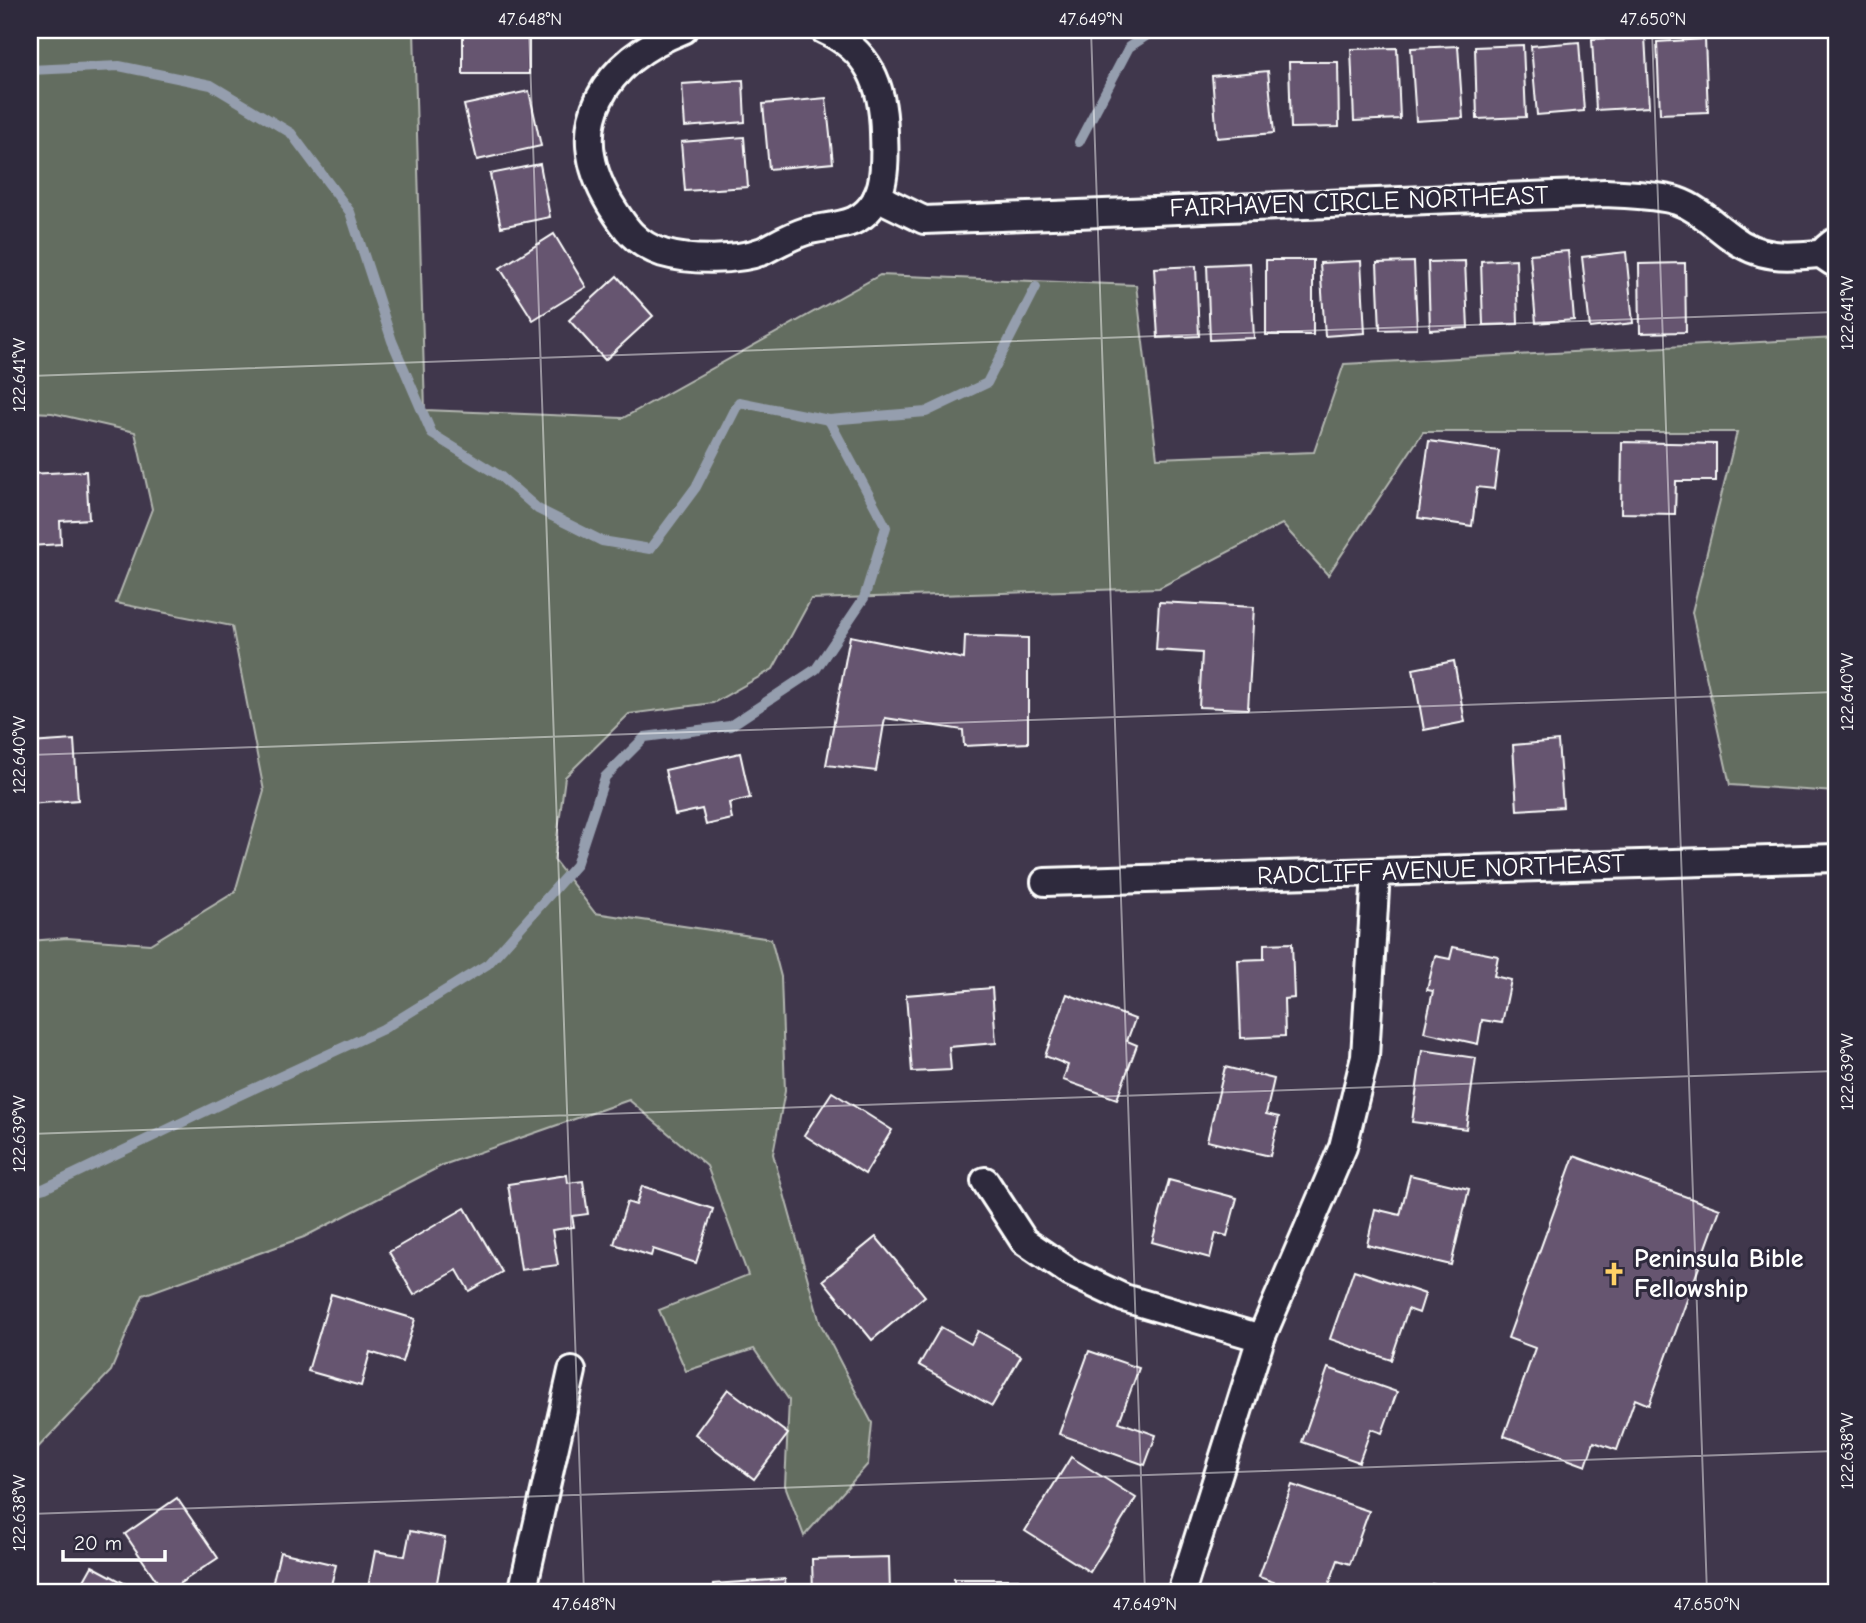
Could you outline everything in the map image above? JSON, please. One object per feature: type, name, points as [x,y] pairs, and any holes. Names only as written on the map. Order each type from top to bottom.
[{"type":"street","points":[[683,30],[656,40],[630,59],[605,86],[588,138],[594,166],[605,195],[621,222],[638,242],[676,255],[739,258],[763,251],[804,232],[853,221],[867,210],[884,181],[886,164],[883,105],[877,83],[865,60],[840,37],[824,30]]},
{"type":"street","name":"FAIRHAVEN CIRCLE NORTHEAST","points":[[877,197],[924,220],[1606,193],[1676,200],[1710,219],[1731,238],[1758,253],[1783,257],[1834,253]]},
{"type":"street","name":"RADCLIFF AVENUE NORTHEAST","points":[[1045,882],[1836,858]]},
{"type":"street","points":[[1181,1593],[1261,1338],[1343,1147],[1365,1057],[1376,872]]},
{"type":"street","points":[[985,1181],[1024,1241],[1071,1273],[1124,1298],[1261,1338]]},
{"type":"street","points":[[522,1593],[572,1371]]},
{"type":"green space","points":[[30,30],[414,30],[425,410],[623,418],[880,275],[1136,285],[1157,458],[1314,452],[1344,364],[1836,338],[1836,792],[1730,785],[1692,612],[1737,432],[1423,432],[1328,575],[1282,524],[1159,588],[811,599],[773,669],[713,703],[629,714],[565,777],[554,860],[595,913],[771,939],[781,977],[785,1091],[773,1154],[820,1323],[872,1423],[868,1464],[804,1536],[785,1485],[789,1400],[754,1349],[686,1371],[659,1310],[748,1275],[707,1166],[629,1100],[443,1165],[304,1237],[143,1295],[111,1371],[30,1456],[30,941],[67,938],[150,944],[235,892],[264,791],[232,626],[116,603],[152,509],[135,432],[52,413],[30,412]]},
{"type":"building","points":[[463,30],[529,30],[529,74],[463,74]]},
{"type":"building","points":[[1645,36],[1649,107],[1596,110],[1592,39]]},
{"type":"building","points":[[1705,39],[1708,112],[1660,114],[1657,42]]},
{"type":"building","points":[[1579,42],[1584,111],[1537,115],[1531,46]]},
{"type":"building","points":[[1523,45],[1526,117],[1477,119],[1475,47]]},
{"type":"building","points":[[1458,46],[1463,118],[1416,121],[1411,48]]},
{"type":"building","points":[[1397,48],[1400,119],[1354,121],[1351,49]]},
{"type":"building","points":[[1289,62],[1338,62],[1339,127],[1291,128]]},
{"type":"building","points":[[1268,71],[1274,133],[1217,138],[1212,76]]},
{"type":"building","points":[[743,80],[745,122],[685,127],[682,84]]},
{"type":"building","points":[[529,91],[541,146],[477,160],[464,105]]},
{"type":"building","points":[[826,98],[833,163],[769,169],[763,104]]},
{"type":"building","points":[[744,137],[748,187],[685,191],[681,142]]},
{"type":"building","points":[[540,164],[550,217],[501,227],[490,174]]},
{"type":"building","points":[[554,234],[586,287],[533,320],[500,268]]},
{"type":"building","points":[[1568,251],[1574,320],[1536,323],[1530,254]]},
{"type":"building","points":[[1626,252],[1633,323],[1590,328],[1582,257]]},
{"type":"building","points":[[1516,259],[1518,324],[1483,325],[1481,261]]},
{"type":"building","points":[[1266,260],[1313,260],[1313,335],[1266,335]]},
{"type":"building","points":[[1361,261],[1365,333],[1325,336],[1320,263]]},
{"type":"building","points":[[1465,261],[1468,328],[1430,330],[1428,262]]},
{"type":"building","points":[[1414,262],[1417,329],[1380,330],[1377,263]]},
{"type":"building","points":[[1250,263],[1254,338],[1210,340],[1207,265]]},
{"type":"building","points":[[1685,263],[1686,332],[1640,333],[1639,264]]},
{"type":"building","points":[[1196,266],[1199,336],[1158,338],[1154,268]]},
{"type":"building","points":[[617,276],[653,316],[605,360],[569,320]]},
{"type":"building","points":[[1429,441],[1499,451],[1494,489],[1477,487],[1472,526],[1418,518]]},
{"type":"building","points":[[1622,442],[1716,444],[1716,481],[1676,481],[1675,514],[1621,513]]},
{"type":"building","points":[[86,471],[89,519],[60,521],[61,544],[30,546],[30,474]]},
{"type":"building","points":[[1159,602],[1254,607],[1248,709],[1199,707],[1202,653],[1156,650]]},
{"type":"building","points":[[850,636],[964,659],[965,636],[1028,638],[1028,743],[964,746],[963,730],[885,718],[876,771],[826,765]]},
{"type":"building","points":[[1454,661],[1465,722],[1424,730],[1413,669]]},
{"type":"building","points":[[74,740],[78,800],[30,804],[30,743]]},
{"type":"building","points":[[1558,741],[1563,807],[1517,810],[1513,745]]},
{"type":"building","points":[[740,753],[750,798],[729,803],[732,819],[706,825],[702,809],[675,815],[665,770]]},
{"type":"building","points":[[1292,943],[1294,998],[1284,999],[1285,1036],[1241,1038],[1238,960],[1264,959],[1264,944]]},
{"type":"building","points":[[1453,947],[1498,956],[1494,976],[1511,980],[1502,1023],[1482,1020],[1478,1044],[1424,1032],[1433,991],[1427,990],[1435,956],[1450,959]]},
{"type":"building","points":[[992,988],[996,1043],[949,1047],[951,1070],[912,1072],[906,995]]},
{"type":"building","points":[[1067,994],[1135,1019],[1127,1041],[1137,1045],[1117,1099],[1063,1080],[1068,1065],[1045,1056]]},
{"type":"building","points":[[1422,1050],[1476,1058],[1466,1129],[1412,1122]]},
{"type":"building","points":[[1225,1067],[1274,1079],[1266,1114],[1279,1117],[1270,1156],[1207,1141]]},
{"type":"building","points":[[832,1092],[892,1130],[865,1174],[804,1135]]},
{"type":"building","name":"Peninsula Bible Fellowship","points":[[1574,1156],[1720,1209],[1649,1405],[1635,1399],[1617,1450],[1594,1442],[1586,1466],[1504,1436],[1535,1348],[1508,1338]]},
{"type":"building","points":[[567,1175],[568,1183],[583,1181],[588,1214],[572,1216],[574,1227],[552,1230],[558,1265],[521,1270],[508,1184]]},
{"type":"building","points":[[1410,1175],[1469,1189],[1451,1265],[1367,1245],[1375,1209],[1400,1215]]},
{"type":"building","points":[[1169,1180],[1237,1198],[1227,1236],[1216,1233],[1210,1258],[1152,1242]]},
{"type":"building","points":[[642,1186],[713,1209],[696,1263],[653,1249],[651,1256],[614,1244],[627,1202],[636,1205]]},
{"type":"building","points":[[465,1208],[502,1272],[469,1291],[457,1270],[414,1295],[389,1252]]},
{"type":"building","points":[[876,1237],[925,1296],[872,1340],[823,1280]]},
{"type":"building","points":[[1354,1270],[1425,1294],[1419,1313],[1408,1309],[1391,1360],[1330,1339]]},
{"type":"building","points":[[331,1294],[415,1319],[402,1362],[370,1352],[361,1386],[308,1371]]},
{"type":"building","points":[[941,1327],[971,1344],[978,1331],[1021,1356],[992,1406],[919,1365]]},
{"type":"building","points":[[1089,1351],[1139,1368],[1119,1422],[1156,1435],[1145,1465],[1059,1434]]},
{"type":"building","points":[[1328,1368],[1397,1392],[1382,1433],[1371,1429],[1359,1462],[1302,1442]]},
{"type":"building","points":[[728,1389],[788,1434],[754,1479],[695,1434]]},
{"type":"building","points":[[1071,1457],[1136,1498],[1090,1572],[1025,1531]]},
{"type":"building","points":[[1292,1485],[1369,1511],[1350,1564],[1338,1560],[1326,1593],[1305,1593],[1259,1577]]},
{"type":"building","points":[[177,1498],[218,1558],[165,1593],[125,1534]]},
{"type":"building","points":[[410,1531],[445,1538],[435,1593],[367,1593],[375,1551],[405,1556]]},
{"type":"building","points":[[280,1552],[336,1565],[329,1593],[270,1593]]},
{"type":"building","points":[[889,1557],[890,1593],[813,1593],[812,1559]]},
{"type":"building","points":[[92,1566],[141,1592],[141,1593],[77,1593]]},
{"type":"building","points":[[785,1579],[786,1593],[714,1593],[713,1584]]},
{"type":"building","points":[[954,1579],[1018,1579],[1019,1593],[954,1593]]},
{"type":"building","points":[[1432,1584],[1451,1589],[1450,1593],[1430,1593]]},
{"type":"waterway","points":[[1079,142],[1129,47],[1155,30]]},
{"type":"waterway","points":[[30,70],[119,66],[211,85],[291,133],[350,212],[392,341],[432,434],[500,476],[538,509],[602,541],[650,549],[696,487],[739,402],[829,420],[926,412],[987,383],[1036,287]]},
{"type":"waterway","points":[[30,1192],[45,1188],[383,1029],[488,964],[576,865],[605,777],[645,737],[730,726],[816,669],[864,598],[886,527],[829,420]]},
{"type":"place","name":"Peninsula Bible Fellowship","points":[[1614,1274]]}]
